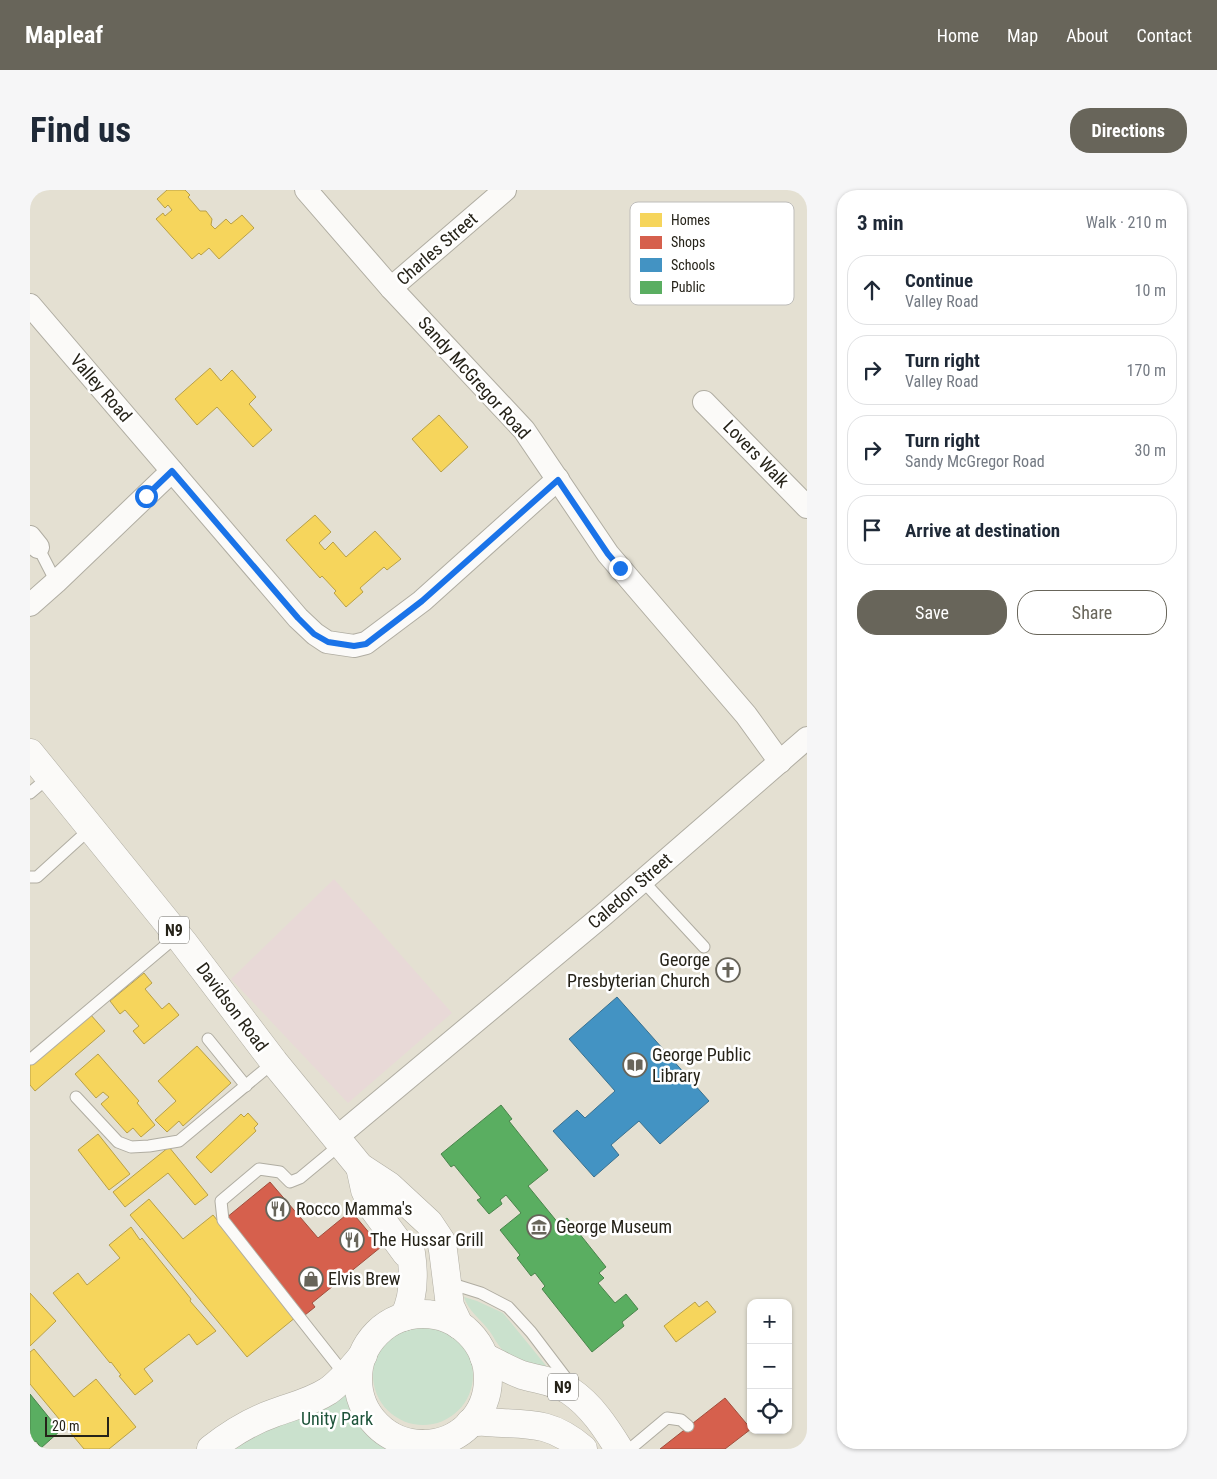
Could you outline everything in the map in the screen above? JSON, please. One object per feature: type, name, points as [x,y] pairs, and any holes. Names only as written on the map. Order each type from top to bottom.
[{"type":"main road","name":"Davidson Road","points":[[30,753],[40,785],[91,828],[178,935],[274,1062],[360,1167],[390,1186],[429,1223],[441,1241],[445,1257],[450,1306],[459,1325]]},
{"type":"main road","name":"Davidson Road","points":[[360,1167],[365,1190],[373,1208],[406,1253],[410,1253],[413,1284],[409,1308],[404,1317]]},
{"type":"main road","name":"N9","points":[[422,1314],[443,1317],[459,1325],[477,1343],[484,1357],[488,1374],[486,1397],[481,1407],[470,1423],[459,1433],[436,1443],[414,1446],[391,1435],[373,1420],[361,1399],[359,1366],[363,1355],[374,1335],[391,1323],[404,1317],[422,1314]]},
{"type":"main road","points":[[210,1449],[252,1422],[315,1398],[346,1375],[363,1355]]},
{"type":"main road","name":"N9","points":[[484,1357],[520,1374],[558,1384],[570,1391],[580,1399],[602,1424],[620,1449]]},
{"type":"main road","points":[[470,1423],[480,1420],[498,1423],[531,1424],[563,1435],[583,1449]]},
{"type":"street","name":"Sandy McGregor Road","points":[[306,190],[391,288],[524,430],[608,554],[746,715],[780,762]]},
{"type":"street","name":"Charles Street","points":[[391,288],[505,190]]},
{"type":"street","name":"Valley Road","points":[[30,305],[298,618],[314,634],[328,642],[354,646],[366,644],[422,601],[558,480]]},
{"type":"street","name":"Lovers Walk","points":[[704,402],[807,507]]},
{"type":"street","points":[[30,605],[172,471]]},
{"type":"street","name":"Caledon Street","points":[[338,1141],[494,1006],[643,881],[807,738]]},
{"type":"lane","points":[[34,542],[56,582]]},
{"type":"lane","points":[[30,877],[37,877],[91,828]]},
{"type":"lane","points":[[643,881],[704,947]]},
{"type":"lane","points":[[31,1059],[178,935]]},
{"type":"lane","points":[[208,1039],[246,1086]]},
{"type":"lane","points":[[76,1097],[118,1142],[131,1147],[179,1141],[274,1062]]},
{"type":"lane","points":[[338,1141],[300,1178],[290,1182],[280,1172],[259,1169],[221,1201],[223,1220],[346,1375]]},
{"type":"lane","points":[[447,1282],[480,1293],[508,1307],[531,1332],[580,1399]]},
{"type":"lane","points":[[630,1449],[667,1418],[681,1420],[688,1426]]},
{"type":"shaded area","points":[[334,879],[452,1013],[348,1103],[231,979]]},
{"type":"green space","points":[[464,1297],[503,1313],[552,1373],[506,1353],[471,1310]]},
{"type":"green space","points":[[423,1325],[442,1329],[458,1340],[469,1356],[473,1375],[469,1394],[458,1410],[442,1421],[423,1425],[404,1421],[388,1410],[377,1394],[373,1375],[377,1356],[388,1340],[404,1329]]},
{"type":"green space","name":"Unity Park","points":[[358,1376],[362,1400],[369,1414],[379,1426],[400,1440],[407,1449],[211,1449]]},
{"type":"building: Homes","points":[[167,190],[185,190],[190,195],[188,197],[200,211],[206,211],[212,219],[211,225],[215,229],[226,219],[231,224],[242,215],[254,228],[219,259],[209,248],[201,255],[199,253],[192,259],[156,219],[163,213],[165,216],[172,210],[168,205],[165,208],[157,199]]},
{"type":"building: Homes","points":[[210,368],[221,381],[232,370],[256,397],[249,404],[272,430],[253,447],[217,407],[197,425],[175,399]]},
{"type":"building: Homes","points":[[439,415],[468,447],[441,472],[412,439]]},
{"type":"building: Homes","points":[[315,515],[331,532],[319,543],[325,550],[333,542],[346,557],[375,531],[401,559],[387,570],[384,567],[360,588],[363,592],[346,607],[334,593],[336,591],[322,576],[320,578],[286,540]]},
{"type":"building: Homes","points":[[144,973],[152,983],[145,989],[162,1009],[169,1003],[179,1015],[144,1044],[133,1031],[139,1026],[125,1010],[120,1014],[110,1001]]},
{"type":"building: Homes","points":[[90,1014],[105,1031],[35,1091],[30,1085],[30,1065]]},
{"type":"building: Homes","points":[[197,1046],[231,1083],[183,1126],[179,1121],[167,1132],[155,1120],[176,1101],[158,1081]]},
{"type":"building: Homes","points":[[98,1054],[139,1101],[137,1103],[155,1125],[141,1137],[133,1128],[127,1133],[101,1104],[109,1097],[103,1092],[96,1098],[75,1074]]},
{"type":"building: Homes","points":[[248,1113],[258,1124],[254,1128],[256,1131],[211,1173],[196,1157],[241,1114],[244,1117]]},
{"type":"building: Homes","points":[[98,1134],[130,1174],[109,1190],[78,1150]]},
{"type":"building: Homes","points":[[169,1147],[208,1195],[195,1205],[168,1173],[125,1207],[113,1192]]},
{"type":"building: Homes","points":[[149,1199],[183,1239],[213,1215],[296,1317],[247,1357],[130,1215]]},
{"type":"building: Homes","points":[[131,1227],[140,1240],[142,1238],[191,1299],[190,1301],[216,1331],[197,1345],[189,1334],[144,1369],[153,1381],[135,1395],[119,1376],[121,1375],[111,1362],[53,1293],[78,1273],[87,1285],[120,1258],[109,1245]]},
{"type":"building: Homes","points":[[30,1293],[56,1321],[30,1346]]},
{"type":"building: Homes","points":[[707,1301],[716,1312],[676,1342],[664,1326],[695,1302],[699,1307]]},
{"type":"building: Homes","points":[[34,1349],[74,1397],[96,1379],[136,1427],[109,1449],[84,1449],[30,1384],[30,1352]]},
{"type":"building: Shops","points":[[270,1182],[318,1238],[351,1211],[381,1247],[312,1303],[315,1307],[305,1315],[226,1218]]},
{"type":"building: Shops","points":[[725,1398],[747,1424],[747,1432],[725,1449],[660,1449]]},
{"type":"building: Schools","name":"George Public Library","points":[[617,997],[709,1101],[660,1144],[639,1121],[611,1145],[619,1155],[594,1177],[553,1131],[577,1110],[585,1118],[615,1091],[569,1039]]},
{"type":"building: Public","name":"George Museum","points":[[501,1105],[512,1119],[509,1121],[548,1170],[528,1186],[559,1224],[567,1218],[606,1267],[599,1273],[604,1278],[598,1283],[615,1303],[626,1294],[638,1309],[622,1322],[624,1326],[592,1352],[542,1289],[545,1286],[535,1273],[531,1276],[517,1258],[520,1255],[500,1230],[521,1213],[506,1195],[500,1200],[502,1204],[489,1214],[477,1200],[481,1198],[454,1165],[451,1167],[441,1154]]},
{"type":"building: Public","points":[[30,1394],[60,1431],[41,1448],[36,1441],[30,1445]]},
{"type":"place","name":"George Presbyterian Church","points":[[728,970]]},
{"type":"place","name":"George Public Library","points":[[635,1065]]},
{"type":"place","name":"Rocco Mamma's","points":[[278,1209]]},
{"type":"place","name":"George Museum","points":[[539,1227]]},
{"type":"place","name":"The Hussar Grill","points":[[352,1240]]},
{"type":"place","name":"Elvis Brew","points":[[311,1279]]},
{"type":"route","points":[[146,496],[172,471],[298,618],[314,634],[328,642],[341,645],[354,646],[366,644],[422,601],[558,480],[608,554],[620,568]]}]
